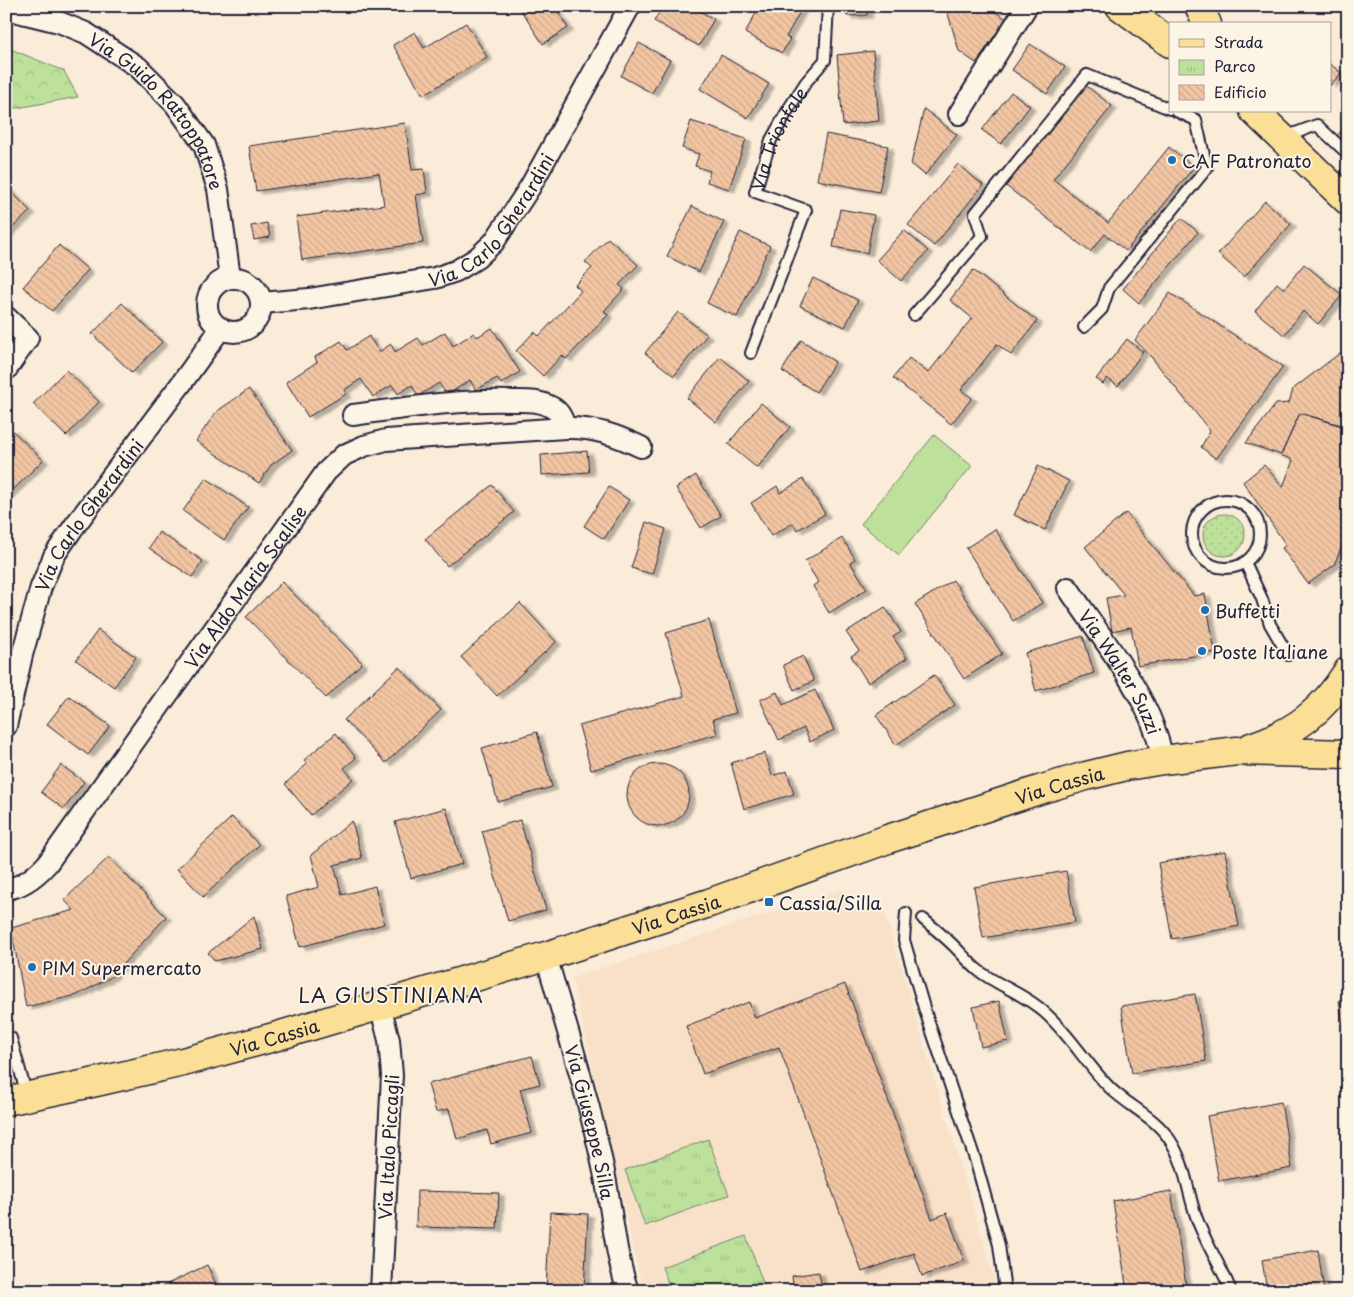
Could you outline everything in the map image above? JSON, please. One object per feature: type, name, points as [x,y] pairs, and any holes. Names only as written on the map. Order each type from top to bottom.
[{"type":"main road","points":[[1120,6],[1169,42]]},
{"type":"main road","points":[[1199,6],[1206,22]]},
{"type":"main road","points":[[1256,112],[1348,201]]},
{"type":"main road","points":[[1237,751],[1271,740],[1310,716],[1328,698],[1348,671]]},
{"type":"main road","name":"Via Cassia","points":[[17,1099],[183,1062],[274,1037],[546,956],[709,903],[888,839],[1101,772],[1163,760],[1237,751],[1348,754]]},
{"type":"street","name":"Via Carlo Gherardini","points":[[261,303],[309,299],[435,278],[456,271],[478,258],[494,242],[530,187],[630,6]]},
{"type":"street","points":[[958,114],[1027,6]]},
{"type":"street","name":"Via Guido Rattoppatore","points":[[6,9],[59,22],[86,33],[138,68],[175,104],[204,145],[216,180],[230,278]]},
{"type":"street","points":[[230,278],[238,278],[251,284],[260,296],[261,303],[258,317],[254,323],[248,328],[235,332],[221,328],[214,323],[207,308],[207,300],[215,285],[222,280],[230,278]]},
{"type":"street","points":[[6,317],[28,338],[6,370]]},
{"type":"street","name":"Via Carlo Gherardini","points":[[6,726],[22,654],[41,586],[54,556],[176,392],[221,328]]},
{"type":"street","points":[[353,415],[474,401],[534,402],[545,404],[557,411],[563,420],[565,428]]},
{"type":"street","name":"Via Aldo Maria Scalise","points":[[6,889],[18,886],[32,878],[47,864],[326,472],[344,455],[364,446],[386,440],[565,428],[601,431],[641,447]]},
{"type":"street","name":"Via Walter Suzzi","points":[[1068,588],[1119,664],[1143,704],[1156,734],[1163,760]]},
{"type":"street","name":"Via Giuseppe Silla","points":[[546,956],[597,1140],[607,1184],[618,1254],[628,1291]]},
{"type":"street","name":"Via Italo Piccagli","points":[[380,1005],[389,1040],[392,1075],[381,1291]]},
{"type":"lane","name":"Via Trionfale","points":[[751,353],[806,210],[755,192],[770,140],[788,108],[806,82],[826,60],[828,6]]},
{"type":"lane","points":[[914,315],[982,236],[975,214],[1086,74],[1169,109]]},
{"type":"lane","points":[[1178,112],[1196,120]]},
{"type":"lane","points":[[1196,120],[1202,112]]},
{"type":"lane","points":[[1084,327],[1102,309],[1109,288],[1207,168],[1196,120]]},
{"type":"lane","points":[[1284,139],[1317,125],[1348,154]]},
{"type":"lane","points":[[1220,500],[1232,500],[1242,504],[1251,511],[1258,521],[1260,532],[1258,544],[1253,554],[1245,562],[1235,567],[1213,566],[1203,560],[1196,552],[1192,542],[1191,531],[1194,520],[1200,511],[1209,504],[1220,500]]},
{"type":"lane","points":[[1245,562],[1262,599],[1270,624],[1288,655]]},
{"type":"lane","points":[[906,914],[904,940],[925,1011],[976,1159],[999,1245],[1004,1290]]},
{"type":"lane","points":[[923,919],[979,970],[1043,1010],[1109,1087],[1153,1120],[1165,1132],[1180,1159],[1196,1218],[1230,1291]]},
{"type":"lane","points":[[6,1039],[11,1038],[17,1099]]},
{"type":"shaded area","points":[[840,890],[885,914],[996,1284],[958,1291],[643,1291],[572,978]]},
{"type":"green space","points":[[6,47],[64,71],[78,97],[6,110]]},
{"type":"green space","points":[[934,435],[972,466],[899,555],[861,524]]},
{"type":"green space","points":[[1228,514],[1236,517],[1242,523],[1245,535],[1242,547],[1236,553],[1220,556],[1212,553],[1206,547],[1203,531],[1206,523],[1212,517]]},
{"type":"green space","points":[[708,1139],[729,1195],[645,1226],[625,1170]]},
{"type":"green space","points":[[746,1236],[766,1291],[671,1291],[662,1267]]},
{"type":"building","points":[[518,6],[554,6],[568,28],[543,44]]},
{"type":"building","points":[[663,6],[691,6],[714,19],[699,46],[654,21]]},
{"type":"building","points":[[760,6],[801,6],[801,10],[786,37],[790,39],[782,53],[745,33]]},
{"type":"building","points":[[846,6],[867,6],[867,15],[847,16]]},
{"type":"building","points":[[947,6],[992,6],[990,8],[1006,19],[976,63],[959,51]]},
{"type":"building","points":[[466,23],[487,57],[423,95],[393,45],[415,32],[424,48]]},
{"type":"building","points":[[639,43],[670,60],[652,93],[621,76]]},
{"type":"building","points":[[1030,44],[1065,67],[1047,94],[1012,70]]},
{"type":"building","points":[[873,51],[879,121],[843,125],[837,55]]},
{"type":"building","points":[[721,55],[769,84],[748,118],[700,89]]},
{"type":"building","points":[[1332,66],[1341,73],[1332,84]]},
{"type":"building","points":[[1085,85],[1112,106],[1053,179],[1108,223],[1169,147],[1194,167],[1126,251],[1105,234],[1090,252],[1005,185]]},
{"type":"building","points":[[1011,92],[1030,106],[1001,144],[982,130]]},
{"type":"building","points":[[924,109],[957,135],[925,175],[911,164]]},
{"type":"building","points":[[691,121],[746,139],[729,189],[707,182],[710,171],[695,166],[699,154],[682,148]]},
{"type":"building","points":[[405,123],[412,170],[424,169],[427,193],[416,195],[423,243],[302,260],[296,217],[384,205],[379,173],[256,191],[249,146]]},
{"type":"building","points":[[1344,128],[1348,132],[1348,162],[1329,145]]},
{"type":"building","points":[[826,134],[888,146],[879,192],[817,180]]},
{"type":"building","points":[[958,164],[983,185],[934,246],[908,225]]},
{"type":"building","points":[[6,186],[30,211],[6,234]]},
{"type":"building","points":[[1265,201],[1291,224],[1244,277],[1218,254]]},
{"type":"building","points":[[692,206],[724,222],[699,272],[667,256]]},
{"type":"building","points":[[840,209],[874,215],[867,253],[833,247]]},
{"type":"building","points":[[1181,218],[1198,232],[1139,303],[1123,289]]},
{"type":"building","points":[[267,223],[270,237],[254,240],[251,226]]},
{"type":"building","points":[[904,230],[928,251],[901,281],[877,260]]},
{"type":"building","points":[[740,232],[770,246],[737,317],[707,303]]},
{"type":"building","points":[[608,238],[638,265],[619,285],[624,289],[604,311],[608,315],[566,359],[562,355],[543,376],[516,351],[534,332],[539,336],[581,291],[575,285],[592,268],[585,262]]},
{"type":"building","points":[[59,245],[88,270],[52,311],[23,287]]},
{"type":"building","points":[[1304,264],[1342,295],[1318,324],[1303,311],[1284,335],[1255,311],[1277,283],[1284,289]]},
{"type":"building","points":[[973,270],[1037,321],[1011,355],[997,344],[961,390],[972,398],[951,424],[893,378],[909,358],[928,373],[972,318],[950,300]]},
{"type":"building","points":[[813,278],[858,300],[845,327],[800,306]]},
{"type":"building","points":[[1170,293],[1283,367],[1216,459],[1201,447],[1210,431],[1152,358],[1135,340]]},
{"type":"building","points":[[122,303],[162,342],[132,373],[92,334]]},
{"type":"building","points":[[678,312],[707,335],[674,376],[645,353]]},
{"type":"building","points":[[492,328],[520,372],[501,384],[497,378],[476,390],[470,380],[447,395],[439,383],[418,396],[412,385],[398,394],[392,385],[373,397],[361,379],[344,390],[346,394],[308,417],[286,382],[317,362],[315,357],[341,341],[347,350],[369,336],[379,352],[391,344],[395,352],[418,338],[423,345],[445,332],[453,346],[474,333],[477,337]]},
{"type":"building","points":[[1127,339],[1143,352],[1118,386],[1107,378],[1103,384],[1096,379]]},
{"type":"building","points":[[801,340],[835,362],[816,392],[782,371]]},
{"type":"building","points":[[1340,353],[1348,357],[1348,408],[1341,425],[1300,413],[1281,455],[1246,443],[1276,404],[1289,403],[1293,389]]},
{"type":"building","points":[[720,357],[749,381],[716,422],[687,398]]},
{"type":"building","points":[[66,370],[99,402],[66,436],[33,404]]},
{"type":"building","points":[[249,389],[292,450],[271,465],[259,483],[196,441],[216,412]]},
{"type":"building","points":[[761,403],[790,427],[757,468],[728,444]]},
{"type":"building","points":[[1300,413],[1348,428],[1348,531],[1334,565],[1308,584],[1282,548],[1286,545],[1243,482],[1264,465],[1283,487],[1293,460],[1281,455]]},
{"type":"building","points":[[11,429],[43,460],[6,497],[6,433]]},
{"type":"building","points":[[587,451],[589,472],[542,475],[541,455]]},
{"type":"building","points":[[1038,466],[1069,481],[1045,530],[1014,515]]},
{"type":"building","points":[[696,475],[721,516],[701,528],[676,488]]},
{"type":"building","points":[[206,478],[248,507],[224,540],[183,511]]},
{"type":"building","points":[[803,479],[825,514],[797,530],[793,523],[771,536],[751,503],[777,486],[780,493]]},
{"type":"building","points":[[492,485],[514,512],[447,566],[425,539]]},
{"type":"building","points":[[609,487],[629,500],[604,539],[584,526]]},
{"type":"building","points":[[1126,513],[1194,596],[1205,594],[1215,652],[1138,666],[1131,627],[1112,631],[1106,598],[1124,595],[1085,547]]},
{"type":"building","points":[[646,522],[666,529],[652,574],[631,568]]},
{"type":"building","points":[[995,529],[1042,603],[1013,621],[966,548]]},
{"type":"building","points":[[159,532],[203,561],[192,577],[149,548]]},
{"type":"building","points":[[842,538],[855,559],[850,562],[867,589],[829,613],[813,586],[818,582],[805,561]]},
{"type":"building","points":[[953,580],[1002,654],[964,679],[915,604]]},
{"type":"building","points":[[282,582],[362,663],[326,698],[246,617]]},
{"type":"building","points":[[520,603],[556,642],[497,696],[461,657]]},
{"type":"building","points":[[885,607],[901,632],[893,637],[907,658],[868,683],[851,656],[859,651],[846,632]]},
{"type":"building","points":[[709,620],[736,713],[713,719],[717,734],[591,770],[579,726],[684,696],[666,633]]},
{"type":"building","points":[[98,630],[136,657],[114,687],[76,660]]},
{"type":"building","points":[[1083,636],[1094,673],[1036,691],[1025,653]]},
{"type":"building","points":[[803,656],[814,681],[794,690],[783,665]]},
{"type":"building","points":[[399,667],[441,710],[386,763],[344,720]]},
{"type":"building","points":[[934,675],[955,705],[896,745],[876,715]]},
{"type":"building","points":[[815,690],[834,730],[810,742],[804,728],[779,740],[760,700],[777,692],[783,705]]},
{"type":"building","points":[[69,696],[110,726],[88,755],[47,724]]},
{"type":"building","points":[[537,732],[552,787],[498,802],[482,748]]},
{"type":"building","points":[[336,733],[356,758],[344,768],[353,779],[311,815],[285,784],[307,764],[304,760]]},
{"type":"building","points":[[765,753],[772,776],[787,771],[794,794],[744,809],[731,763]]},
{"type":"building","points":[[652,764],[664,764],[680,773],[687,783],[689,795],[687,807],[680,817],[664,826],[652,826],[641,821],[632,812],[627,801],[627,789],[632,778],[641,769]]},
{"type":"building","points":[[61,765],[84,782],[64,809],[41,792]]},
{"type":"building","points":[[446,808],[462,864],[411,878],[395,822]]},
{"type":"building","points":[[232,817],[259,845],[203,897],[177,869]]},
{"type":"building","points":[[520,820],[546,910],[508,921],[482,831]]},
{"type":"building","points":[[352,821],[362,858],[334,865],[342,895],[375,886],[384,924],[300,947],[286,896],[319,887],[311,855]]},
{"type":"building","points":[[1225,851],[1239,926],[1172,939],[1158,863]]},
{"type":"building","points":[[109,857],[166,917],[111,977],[77,995],[26,1007],[11,928],[74,910],[64,900]]},
{"type":"building","points":[[1066,871],[1075,922],[983,938],[974,887]]},
{"type":"building","points":[[254,916],[263,949],[215,961],[208,953]]},
{"type":"building","points":[[845,984],[932,1219],[947,1213],[964,1261],[922,1276],[914,1253],[862,1272],[779,1047],[703,1074],[686,1026],[749,1002],[755,1018]]},
{"type":"building","points":[[1195,994],[1206,1061],[1132,1073],[1121,1006]]},
{"type":"building","points":[[1348,999],[1348,1055],[1339,1000]]},
{"type":"building","points":[[999,1001],[1008,1041],[981,1047],[973,1007]]},
{"type":"building","points":[[532,1056],[540,1084],[520,1089],[532,1133],[491,1144],[487,1130],[457,1139],[449,1109],[436,1112],[428,1084]]},
{"type":"building","points":[[1281,1102],[1292,1168],[1219,1181],[1207,1116]]},
{"type":"building","points":[[417,1191],[499,1193],[497,1229],[416,1227]]},
{"type":"building","points":[[1171,1191],[1187,1291],[1127,1291],[1113,1201]]},
{"type":"building","points":[[550,1212],[588,1214],[584,1291],[546,1291]]},
{"type":"building","points":[[1318,1250],[1324,1291],[1267,1291],[1262,1260]]},
{"type":"building","points":[[207,1265],[219,1291],[153,1291]]},
{"type":"building","points":[[819,1272],[822,1291],[794,1291],[792,1276]]},
{"type":"place","name":"CAF Patronato","points":[[1172,160]]},
{"type":"place","name":"Buffetti","points":[[1205,610]]},
{"type":"place","name":"Poste Italiane","points":[[1202,651]]},
{"type":"place","name":"Cassia/Silla","points":[[769,902]]},
{"type":"place","name":"PIM Supermercato","points":[[32,967]]},
{"type":"district","name":"LA GIUSTINIANA","points":[[391,995]]}]
